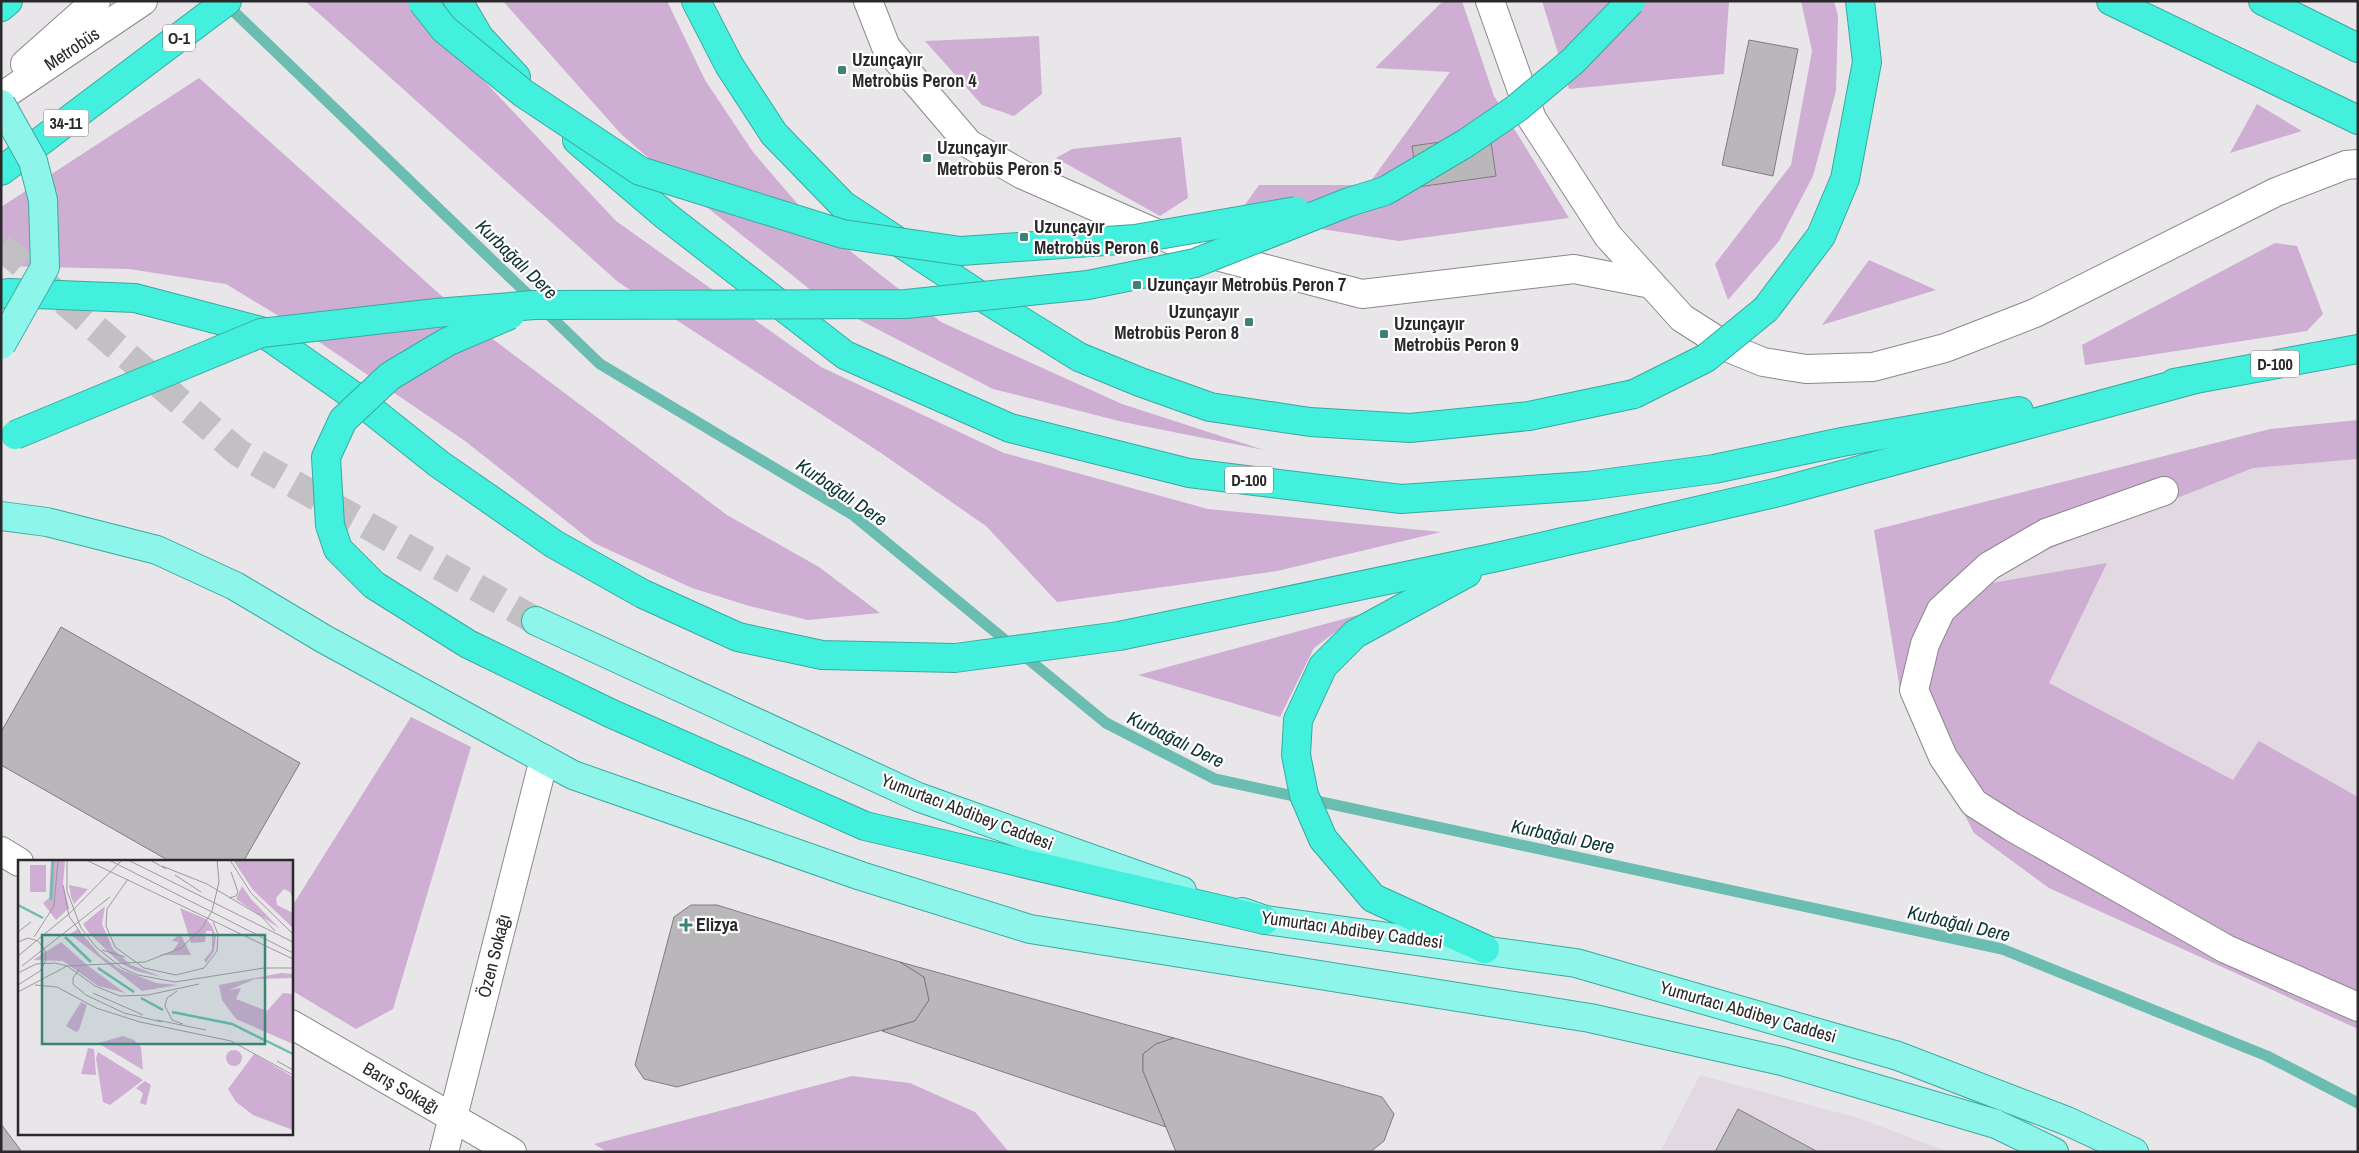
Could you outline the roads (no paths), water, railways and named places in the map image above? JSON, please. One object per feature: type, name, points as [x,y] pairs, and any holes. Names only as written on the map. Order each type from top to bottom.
[{"type":"highway","points":[[1,7],[8,1]]},
{"type":"highway","name":"O-1","points":[[130,74],[227,1]]},
{"type":"highway","points":[[422,1],[444,29],[523,93],[640,171],[844,234],[961,251],[1134,239],[1349,202]]},
{"type":"highway","name":"D-100","points":[[458,1],[479,37],[570,134],[666,216],[845,354],[1010,428],[1189,473],[1401,499],[1587,486],[1714,470],[1842,442],[2358,349]]},
{"type":"highway","points":[[696,1],[730,65],[774,134],[844,205],[976,293],[1079,357],[1140,382],[1210,407],[1310,422],[1410,428],[1529,416],[1634,394],[1706,358],[1766,309],[1821,236],[1845,179],[1867,62],[1860,1]]},
{"type":"highway","points":[[8,439],[261,333],[436,313],[534,305],[906,304],[1088,286],[1195,264],[1349,202],[1386,190],[1466,143],[1517,108],[1573,61],[1631,1]]},
{"type":"highway","points":[[2111,1],[2358,120]]},
{"type":"highway","points":[[2263,1],[2358,48]]},
{"type":"highway","name":"34-11","points":[[1,171],[130,74]]},
{"type":"highway","points":[[1,294],[10,292],[135,298],[261,331],[351,394],[439,464],[554,544],[643,594],[738,637],[822,655],[954,658],[1119,636],[1497,557],[1779,492],[2192,380]]},
{"type":"highway","points":[[534,305],[447,342],[390,376],[342,420],[326,457],[330,525],[338,549],[374,585],[468,644],[610,713],[865,826],[1265,920]]},
{"type":"highway","points":[[1485,949],[1373,898],[1323,839],[1304,795],[1296,756],[1298,720],[1323,666],[1355,634],[1497,557]]},
{"type":"main road","points":[[1,104],[33,161],[43,200],[45,267],[1,345]]},
{"type":"main road","points":[[1,516],[47,522],[157,550],[235,586],[324,639],[573,776],[861,876],[1030,928],[1590,1018],[1782,1061],[1996,1124],[2054,1152]]},
{"type":"main road","name":"Yumurtacı Abdibey Caddesi","points":[[536,620],[918,797],[1265,920],[1576,963],[1898,1056],[2067,1121],[2134,1152]]},
{"type":"street","name":"Metrobüs","points":[[1,85],[90,16],[143,1]]},
{"type":"street","points":[[868,1],[886,47],[969,144],[1023,175],[1197,251],[1362,294],[1574,269],[1651,284]]},
{"type":"street","points":[[1490,1],[1532,119],[1608,236],[1682,318],[1729,348],[1763,362],[1806,369],[1873,368],[1945,348],[2035,312],[2276,192],[2346,165],[2358,164]]},
{"type":"street","name":"Metrobüs","points":[[1,97],[90,16]]},
{"type":"street","points":[[2164,491],[2046,533],[1989,566],[1941,610],[1924,644],[1914,690],[1943,757],[1974,803],[2226,948],[2358,1007]]},
{"type":"street","name":"Özen Sokağı","points":[[444,1152],[544,759]]},
{"type":"street","points":[[1,851],[18,861]]},
{"type":"street","name":"Barış Sokağı","points":[[292,1025],[512,1152]]},
{"type":"waterway","name":"Kurbağalı Dere","points":[[225,3],[600,364],[853,515],[1106,723],[1215,779],[2002,949],[2267,1056],[2358,1103]]},
{"type":"tunnel","points":[[1,246],[239,453],[536,621]]},
{"type":"place","name":"Uzunçayır Metrobüs Peron 4","points":[[842,70]]},
{"type":"place","name":"Uzunçayır Metrobüs Peron 5","points":[[927,158]]},
{"type":"place","name":"Uzunçayır Metrobüs Peron 6","points":[[1024,237]]},
{"type":"place","name":"Uzunçayır Metrobüs Peron 7","points":[[1137,285]]},
{"type":"place","name":"Uzunçayır Metrobüs Peron 8","points":[[1249,322]]},
{"type":"place","name":"Uzunçayır Metrobüs Peron 9","points":[[1384,334]]},
{"type":"place","name":"Elizya","points":[[686,925]]}]
